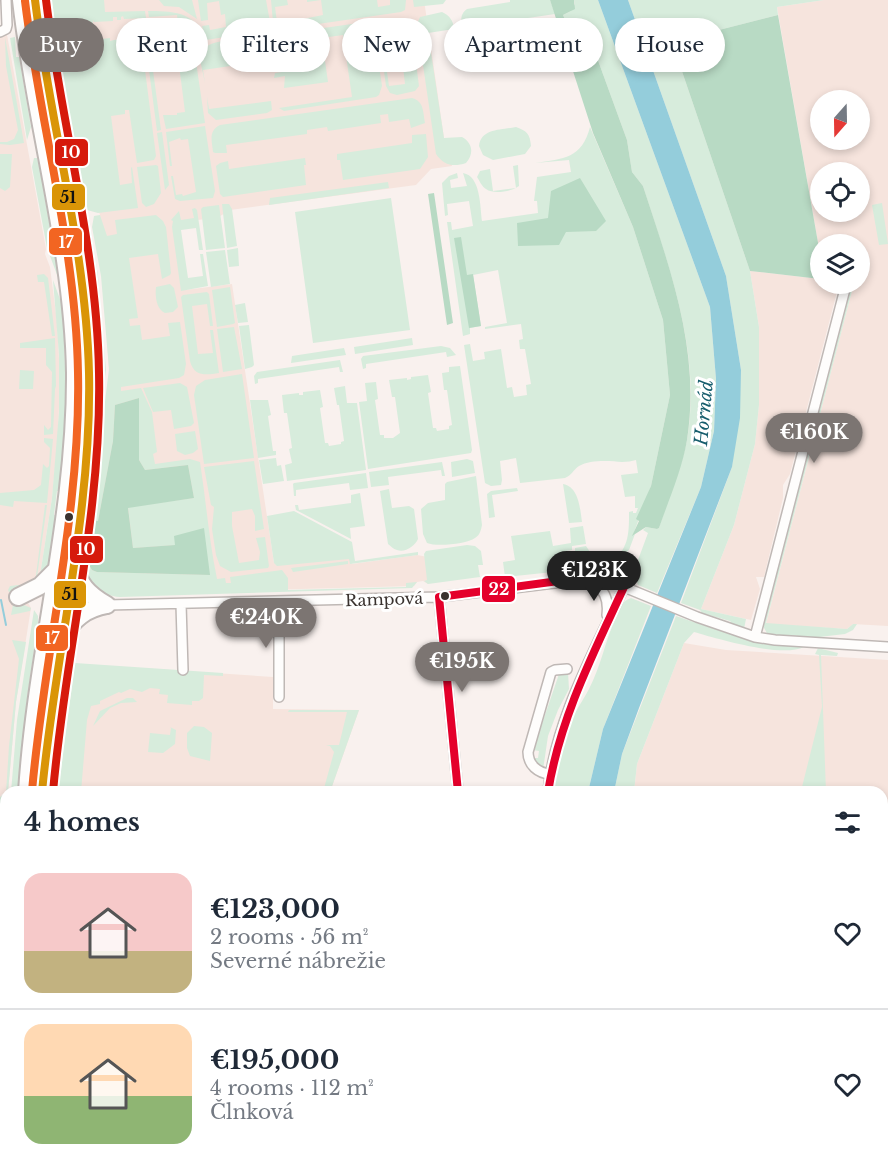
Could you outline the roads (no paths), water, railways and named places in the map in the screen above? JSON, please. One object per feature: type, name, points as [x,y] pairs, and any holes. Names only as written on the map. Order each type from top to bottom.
[{"type":"highway","points":[[21,0],[33,90],[64,262],[73,329],[75,371],[60,640],[51,699],[43,786]]},
{"type":"highway","points":[[27,786],[30,748],[46,629],[64,566],[88,440],[89,396],[88,338],[80,263],[48,89],[35,0]]},
{"type":"highway","points":[[64,566],[90,595],[107,605]]},
{"type":"highway","points":[[46,629],[36,608],[18,597],[40,586],[64,566]]},
{"type":"highway","points":[[60,640],[77,617],[96,607],[107,605]]},
{"type":"street","points":[[3,30],[7,25],[6,0]]},
{"type":"street","points":[[755,637],[844,294]]},
{"type":"street","points":[[587,579],[598,585],[607,597],[607,620]]},
{"type":"street","name":"Rampová","points":[[107,605],[439,597],[598,579],[755,637],[888,647]]},
{"type":"street","points":[[549,786],[561,730],[607,620],[624,587]]},
{"type":"street","points":[[439,597],[457,786]]},
{"type":"street","points":[[279,602],[279,697]]},
{"type":"street","points":[[181,604],[183,670]]},
{"type":"street","points":[[550,774],[538,770],[528,759],[528,752],[551,672],[567,669]]},
{"type":"water","points":[[598,0],[628,0],[634,18],[615,18],[615,47]]},
{"type":"water","points":[[624,72],[654,72],[726,276],[741,370],[740,418],[732,467],[622,754],[615,786],[589,786],[603,729],[701,487],[714,431],[716,379],[710,307]]},
{"type":"waterway","points":[[1,600],[6,625]]},
{"type":"water label","name":"Hornád","points":[[704,413]]}]
